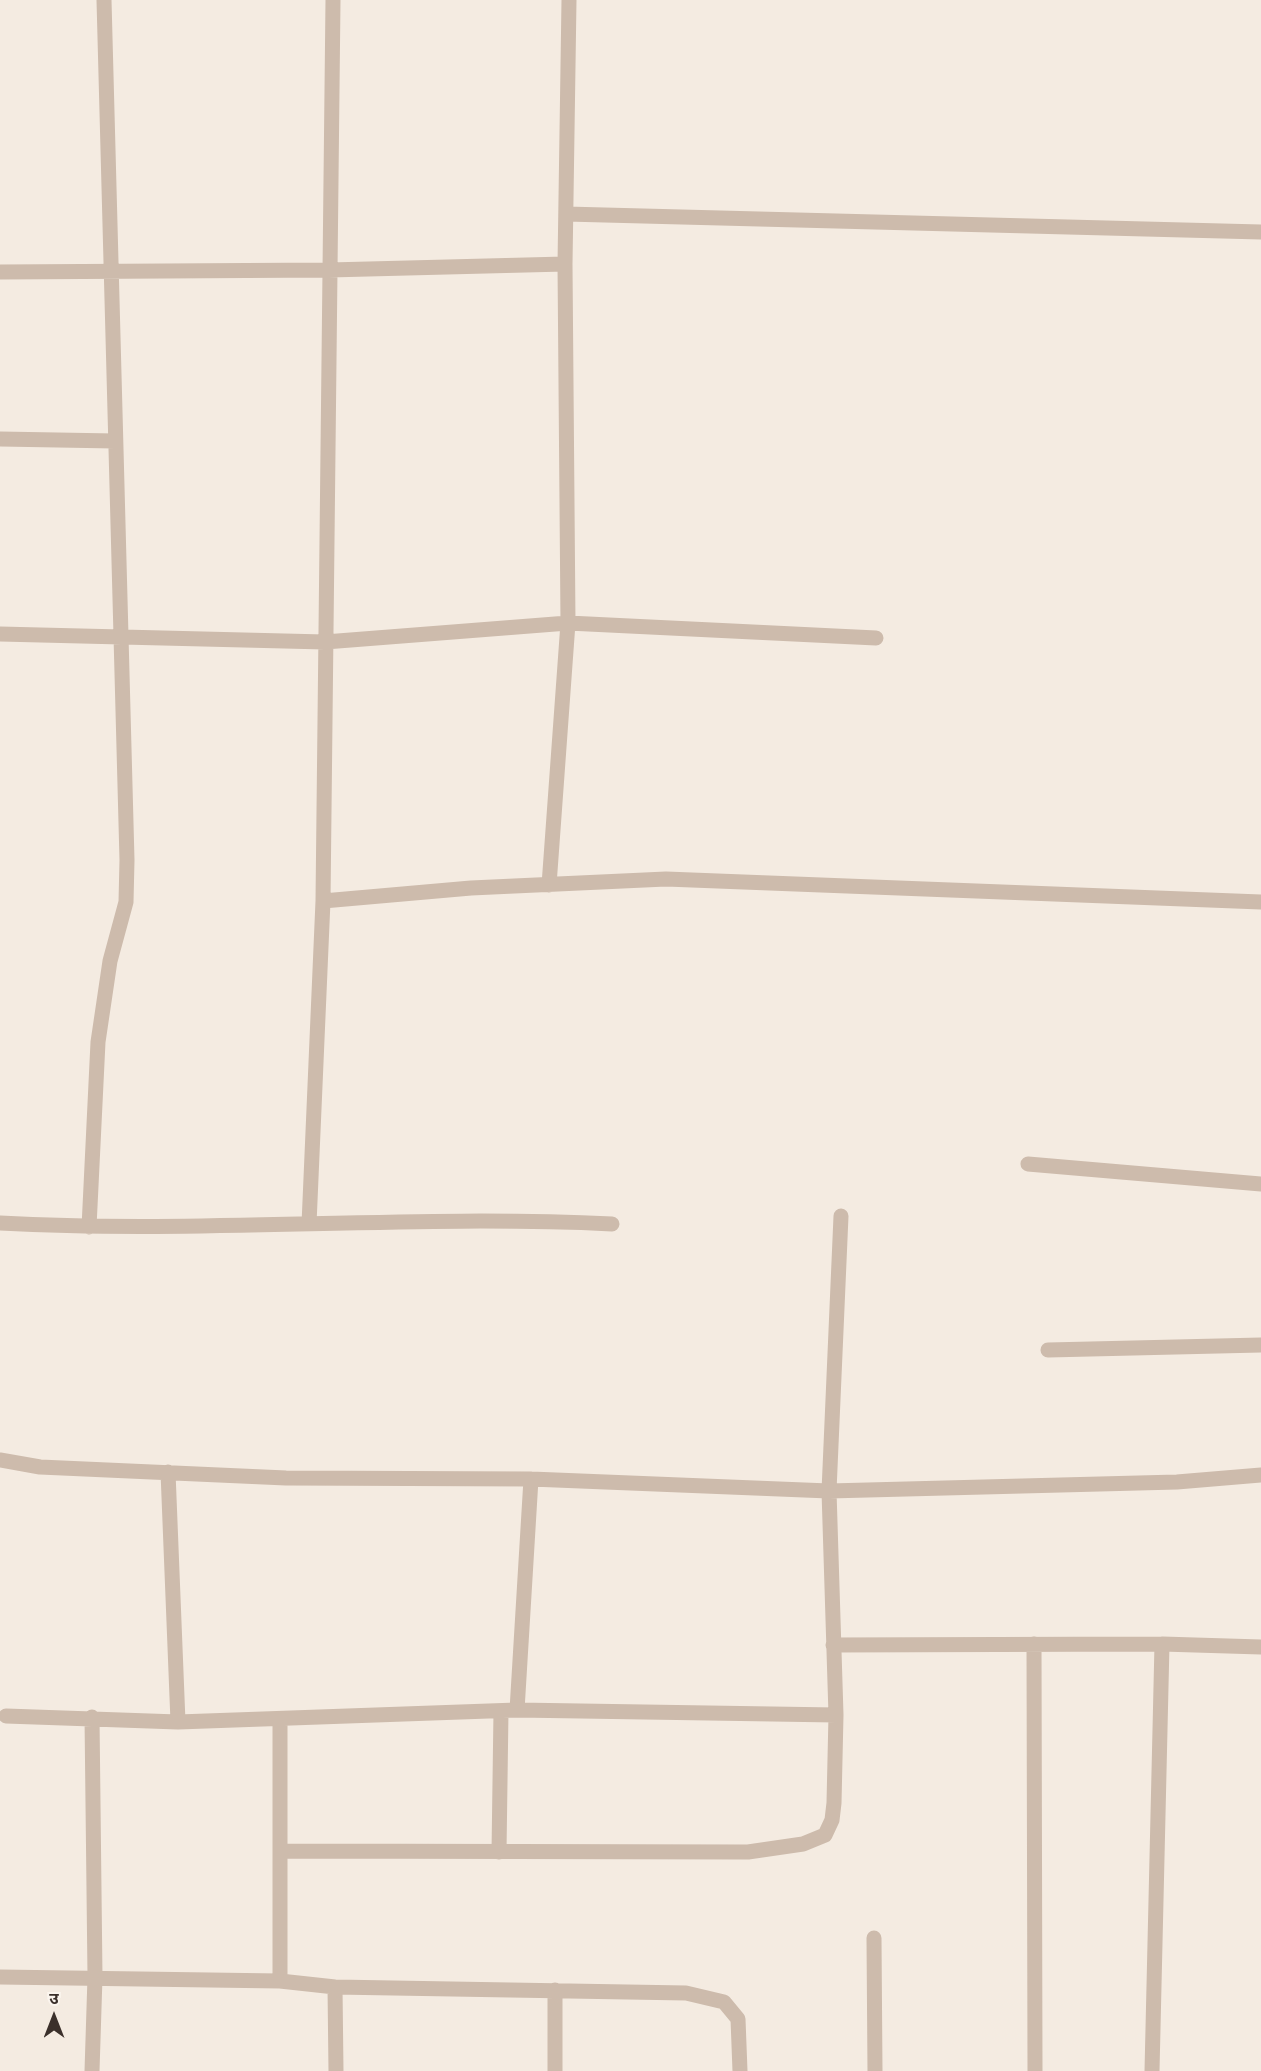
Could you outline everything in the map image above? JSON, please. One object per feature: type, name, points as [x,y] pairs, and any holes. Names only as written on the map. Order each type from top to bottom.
[{"type":"street","points":[[89,1227],[98,1042],[110,962],[126,902],[127,860],[104,0]]},
{"type":"street","points":[[309,1224],[323,901],[333,0]]},
{"type":"street","points":[[549,885],[568,623],[565,264],[568,0]]},
{"type":"street","points":[[566,214],[1261,232]]},
{"type":"street","points":[[0,272],[329,270],[565,264]]},
{"type":"street","points":[[0,439],[116,441]]},
{"type":"street","points":[[0,634],[325,642],[568,623],[876,638]]},
{"type":"street","points":[[323,901],[666,879],[1261,902]]},
{"type":"street","points":[[1028,1164],[1261,1184]]},
{"type":"street","points":[[281,1851],[748,1852],[817,1840],[825,1835],[832,1820],[836,1715],[829,1491],[841,1216]]},
{"type":"street","points":[[0,1222],[89,1227],[533,1220],[612,1224]]},
{"type":"street","points":[[1048,1350],[1261,1345]]},
{"type":"street","points":[[0,1460],[40,1467],[286,1478],[531,1479],[829,1491],[1177,1482],[1261,1475]]},
{"type":"street","points":[[168,1472],[178,1722]]},
{"type":"street","points":[[517,1710],[531,1479]]},
{"type":"street","points":[[1034,1644],[1035,2071]]},
{"type":"street","points":[[833,1645],[1162,1644],[1261,1647]]},
{"type":"street","points":[[1152,2071],[1162,1644]]},
{"type":"street","points":[[6,1716],[92,1717],[178,1722],[517,1710],[836,1715]]},
{"type":"street","points":[[499,1852],[501,1711]]},
{"type":"street","points":[[92,1717],[95,1977],[92,2071]]},
{"type":"street","points":[[280,1719],[280,1980]]},
{"type":"street","points":[[874,1938],[875,2071]]},
{"type":"street","points":[[0,1977],[280,1980],[335,1987],[686,1993],[724,2002],[738,2019],[741,2071]]},
{"type":"street","points":[[335,1987],[336,2071]]},
{"type":"street","points":[[555,1990],[555,2071]]}]
